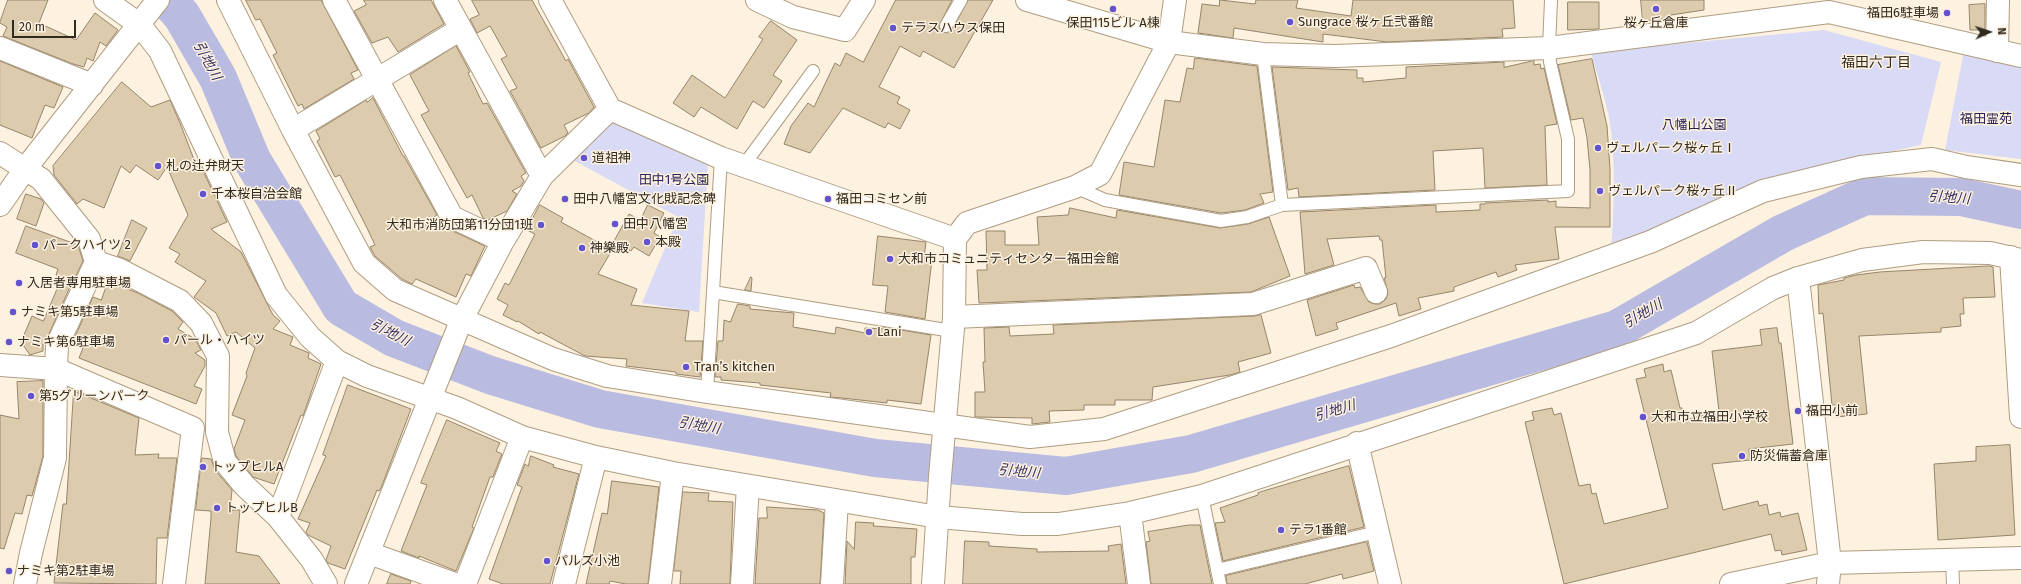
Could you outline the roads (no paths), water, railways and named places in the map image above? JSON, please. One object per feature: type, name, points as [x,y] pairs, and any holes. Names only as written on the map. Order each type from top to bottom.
[{"type":"street","points":[[105,0],[140,25],[160,51],[276,295],[310,337],[337,361],[367,376],[457,408],[522,436],[596,458],[748,486],[938,517],[1022,524],[1058,524],[1130,513],[1202,496],[1357,443],[1696,333],[1773,288],[1798,278],[1862,260],[1923,252],[1990,253],[2016,259],[2021,417]]},
{"type":"street","points":[[228,0],[293,130],[364,262],[395,290],[458,328],[607,376],[943,433],[1030,437],[1104,429],[1405,331],[1650,242],[1763,191],[1861,167],[1932,159],[1966,167],[2021,175]]},
{"type":"street","points":[[334,0],[452,217],[503,241]]},
{"type":"street","points":[[445,0],[542,176]]},
{"type":"street","points":[[550,0],[610,109],[721,158],[955,239]]},
{"type":"street","points":[[757,0],[793,17],[844,30],[864,0]]},
{"type":"street","points":[[1027,0],[1169,42],[1263,54],[1335,56],[1549,48],[1829,12],[2021,56]]},
{"type":"street","points":[[933,584],[943,433],[953,324],[955,239],[967,222],[1075,187],[1100,174],[1169,42],[1175,0]]},
{"type":"street","points":[[1997,51],[1998,0]]},
{"type":"street","points":[[0,204],[25,169],[156,3]]},
{"type":"street","points":[[293,130],[460,29]]},
{"type":"street","points":[[0,48],[92,85]]},
{"type":"street","points":[[356,584],[458,328],[503,241],[542,176],[610,109]]},
{"type":"street","points":[[0,153],[41,179],[89,239],[96,262],[57,345],[55,458],[30,553],[25,584]]},
{"type":"street","points":[[96,262],[120,270],[180,301],[201,322],[218,356],[217,432],[225,462],[244,485],[278,517],[312,560],[326,584]]},
{"type":"street","points":[[953,324],[1254,304],[1366,268],[1376,292]]},
{"type":"street","points":[[1798,278],[1829,574]]},
{"type":"street","points":[[278,517],[337,361]]},
{"type":"street","points":[[0,365],[56,369],[193,428],[174,584]]},
{"type":"street","points":[[465,584],[522,436]]},
{"type":"street","points":[[1357,443],[1390,584]]},
{"type":"street","points":[[564,584],[596,458]]},
{"type":"street","points":[[660,584],[673,473]]},
{"type":"street","points":[[742,584],[748,486]]},
{"type":"street","points":[[832,584],[837,501]]},
{"type":"street","points":[[1130,513],[1139,584]]},
{"type":"street","points":[[369,553],[455,584]]},
{"type":"street","points":[[1731,584],[1952,560],[2021,558]]},
{"type":"lane","points":[[946,26],[961,0]]},
{"type":"lane","points":[[1075,187],[1105,200],[1221,221],[1247,217],[1282,204],[1568,191],[1568,139],[1550,62],[1549,48],[1551,0]]},
{"type":"lane","points":[[1263,54],[1282,204]]},
{"type":"lane","points":[[744,165],[813,71]]},
{"type":"lane","points":[[707,392],[721,158]]},
{"type":"lane","points":[[713,292],[953,324]]},
{"type":"lane","points":[[1202,496],[1220,584]]},
{"type":"lane","points":[[1217,570],[1377,532]]},
{"type":"lane","points":[[1952,560],[1954,584]]},
{"type":"waterway","name":"引地川","points":[[168,0],[182,16],[218,78],[252,160],[341,307],[394,338],[490,375],[600,409],[875,458],[1066,476],[1191,454],[1617,329],[1783,233],[1865,196],[1961,197],[2021,210]]},
{"type":"place","name":"保田115ビル A棟","points":[[1113,9]]},
{"type":"place","name":"桜ヶ丘倉庫","points":[[1656,9]]},
{"type":"place","name":"福田6駐車場","points":[[1947,13]]},
{"type":"place","name":"Sungrace 桜ヶ丘弐番館","points":[[1290,22]]},
{"type":"place","name":"テラスハウス保田","points":[[893,28]]},
{"type":"place","name":"ヴェルパーク桜ヶ丘Ⅰ","points":[[1598,148]]},
{"type":"place","name":"道祖神","points":[[584,158]]},
{"type":"place","name":"札の辻弁財天","points":[[158,166]]},
{"type":"place","name":"ヴェルパーク桜ヶ丘Ⅱ","points":[[1600,191]]},
{"type":"place","name":"千本桜自治会館","points":[[203,194]]},
{"type":"place","name":"田中八幡宮文化戝記念碑","points":[[565,199]]},
{"type":"place","name":"福田コミセン前","points":[[828,199]]},
{"type":"place","name":"田中八幡宮","points":[[615,224]]},
{"type":"place","name":"大和市消防団第11分団1班","points":[[541,225]]},
{"type":"place","name":"本殿","points":[[647,242]]},
{"type":"place","name":"パークハイツ 2","points":[[35,245]]},
{"type":"place","name":"神樂殿","points":[[582,248]]},
{"type":"place","name":"大和市コミュニティセンター福田会館","points":[[890,259]]},
{"type":"place","name":"入居者専用駐車場","points":[[19,283]]},
{"type":"place","name":"ナミキ第5駐車場","points":[[13,312]]},
{"type":"place","name":"Lani","points":[[869,332]]},
{"type":"place","name":"パール・ハイツ","points":[[166,340]]},
{"type":"place","name":"ナミキ第6駐車場","points":[[9,342]]},
{"type":"place","name":"Tran’s kitchen","points":[[686,367]]},
{"type":"place","name":"第5グリーンパーク","points":[[31,396]]},
{"type":"place","name":"福田小前","points":[[1798,411]]},
{"type":"place","name":"大和市立福田小学校","points":[[1643,417]]},
{"type":"place","name":"防災備蓄倉庫","points":[[1742,456]]},
{"type":"place","name":"トップヒルA","points":[[203,467]]},
{"type":"place","name":"トップヒルB","points":[[217,508]]},
{"type":"place","name":"テラ1番館","points":[[1281,530]]},
{"type":"place","name":"パルズ小池","points":[[547,561]]},
{"type":"place","name":"ナミキ第2駐車場","points":[[9,571]]},
{"type":"district","name":"福田六丁目","points":[[1876,63]]},
{"type":"park label","name":"福田霊苑","points":[[1986,119]]},
{"type":"park label","name":"八幡山公園","points":[[1694,125]]},
{"type":"park label","name":"田中1号公園","points":[[674,180]]}]
